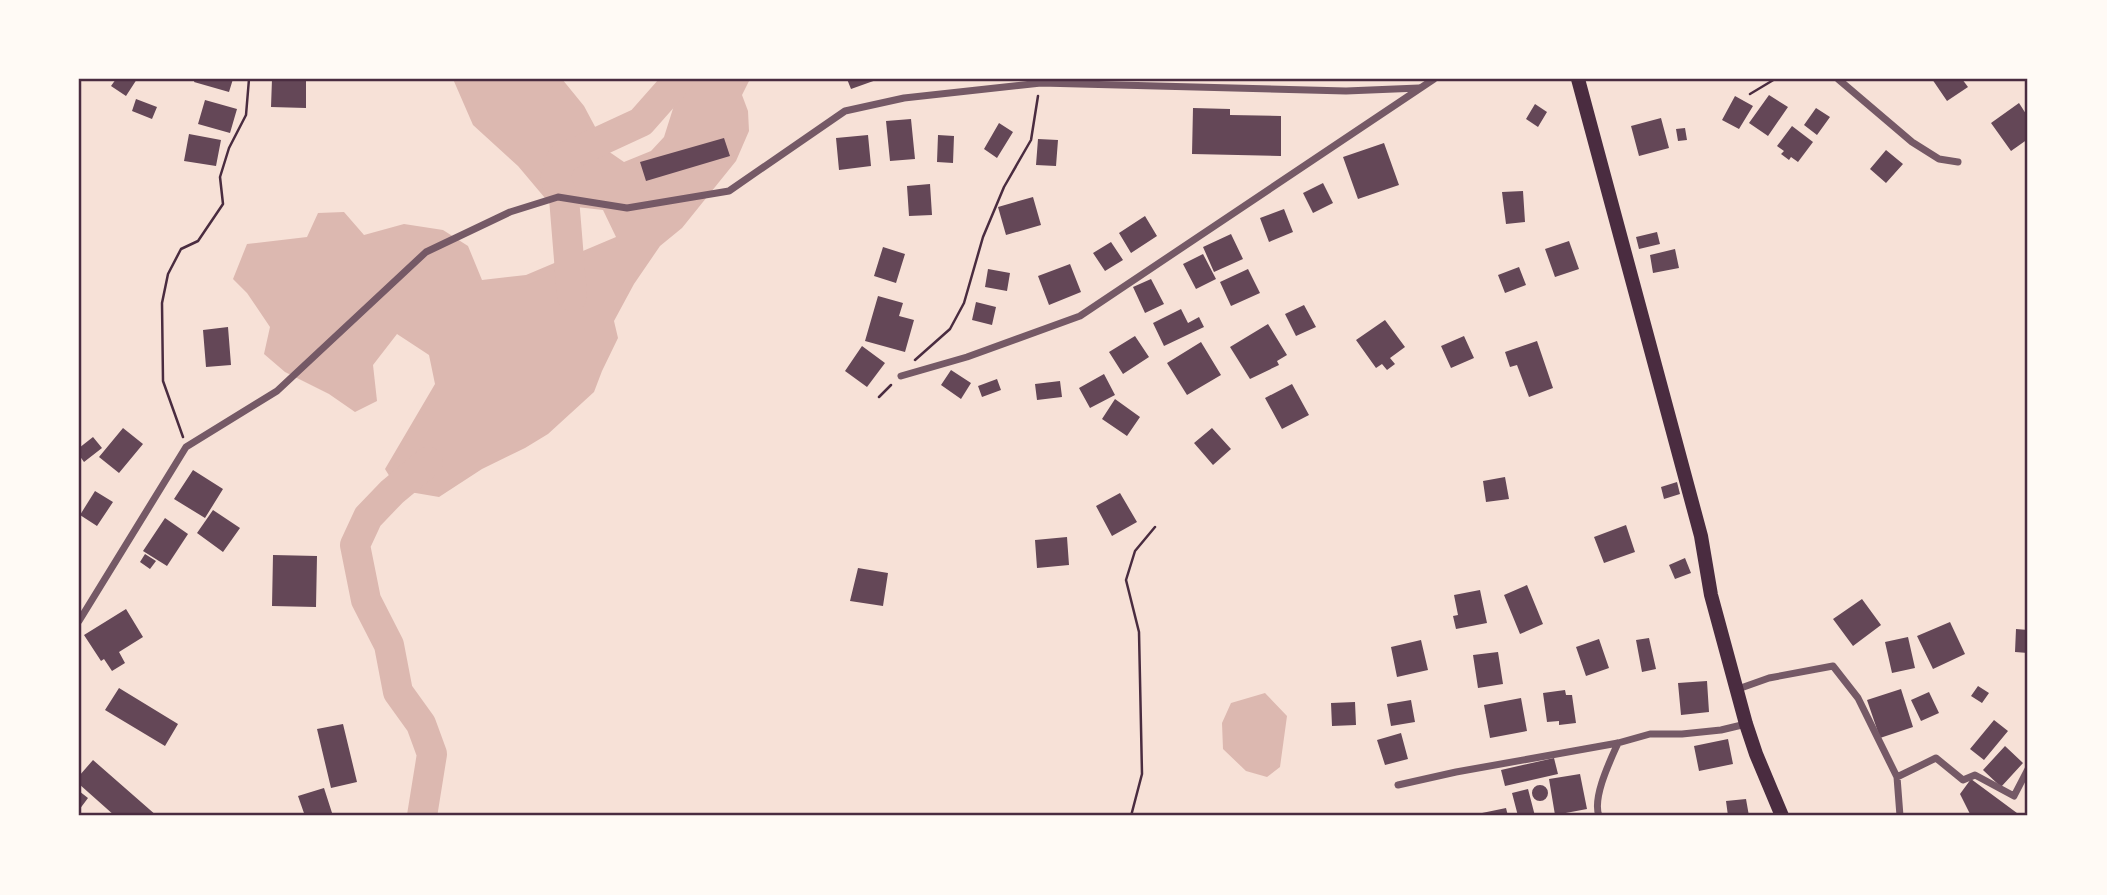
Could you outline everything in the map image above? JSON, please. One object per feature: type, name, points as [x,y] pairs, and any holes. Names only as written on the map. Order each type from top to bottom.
[{"type":"main road","points":[[1578,79],[1701,536],[1711,595],[1746,724],[1782,816]]},
{"type":"street","points":[[901,376],[967,357],[1080,316],[1434,79]]},
{"type":"street","points":[[1838,79],[1912,142],[1939,159],[1958,162]]},
{"type":"street","points":[[79,621],[186,447],[277,391],[426,251],[510,212],[558,197],[627,208],[729,191],[845,111],[904,98],[1041,83],[1346,91],[1419,88]]},
{"type":"street","points":[[1738,689],[1769,678],[1833,666],[1858,698],[1897,777],[1900,816]]},
{"type":"street","points":[[1398,785],[1618,743],[1650,734],[1721,730],[1746,724]]},
{"type":"street","points":[[1599,816],[1597,811],[1603,778],[1618,743]]},
{"type":"street","points":[[1897,777],[1936,758],[1963,780],[1975,775],[2014,796],[2028,769]]},
{"type":"path","points":[[186,447],[163,381],[162,303],[168,274],[181,249],[198,241],[223,204],[220,177],[229,148],[246,115],[249,79]]},
{"type":"path","points":[[1750,94],[1774,79]]},
{"type":"path","points":[[879,397],[920,354],[950,329],[964,303],[988,226],[1004,187],[1031,140],[1041,83]]},
{"type":"path","points":[[1131,816],[1142,774],[1139,632],[1126,580],[1135,551],[1155,527]]},
{"type":"shaded area","points":[[453,79],[562,79],[584,106],[608,151],[624,162],[651,151],[664,137],[677,96],[672,79],[750,79],[742,95],[748,111],[749,131],[736,161],[682,228],[660,246],[634,284],[614,321],[618,338],[594,392],[548,434],[482,469],[439,497],[398,490],[385,469],[435,384],[429,355],[397,334],[373,365],[377,401],[355,412],[329,394],[285,372],[264,354],[270,327],[247,293],[233,279],[247,244],[307,237],[318,213],[344,212],[364,235],[404,224],[443,230],[468,246],[482,280],[526,275],[616,237],[603,210],[550,204],[518,166],[473,125]]},
{"type":"shaded area","points":[[1265,693],[1287,716],[1280,767],[1267,777],[1246,771],[1223,749],[1222,723],[1231,703]]},
{"type":"building","points":[[116,79],[137,79],[126,96],[111,86]]},
{"type":"building","points":[[195,79],[233,79],[229,92],[194,82]]},
{"type":"building","points":[[272,79],[306,79],[306,108],[271,107]]},
{"type":"building","points":[[847,79],[879,79],[851,89]]},
{"type":"building","points":[[1932,79],[1962,79],[1968,87],[1947,101]]},
{"type":"building","points":[[1769,95],[1788,107],[1768,136],[1749,123]]},
{"type":"building","points":[[1735,96],[1753,106],[1739,129],[1722,120]]},
{"type":"building","points":[[136,99],[157,107],[152,119],[132,111]]},
{"type":"building","points":[[205,100],[237,109],[230,133],[198,124]]},
{"type":"building","points":[[2019,103],[2028,117],[2028,139],[2011,151],[1991,123]]},
{"type":"building","points":[[1535,104],[1547,112],[1538,127],[1526,119]]},
{"type":"building","points":[[1193,108],[1230,109],[1230,115],[1281,116],[1281,156],[1192,154]]},
{"type":"building","points":[[1816,108],[1830,117],[1817,135],[1804,125]]},
{"type":"building","points":[[1661,118],[1669,148],[1639,156],[1631,126]]},
{"type":"building","points":[[911,119],[915,159],[890,161],[886,121]]},
{"type":"building","points":[[999,123],[1013,132],[997,158],[984,149]]},
{"type":"building","points":[[1792,126],[1813,142],[1798,162],[1781,154],[1784,151],[1777,146]]},
{"type":"building","points":[[1685,128],[1687,140],[1678,141],[1676,129]]},
{"type":"building","points":[[189,134],[221,140],[216,166],[184,161]]},
{"type":"building","points":[[868,135],[871,166],[839,170],[836,138]]},
{"type":"building","points":[[938,135],[954,136],[953,163],[937,162]]},
{"type":"building","points":[[724,138],[730,156],[646,181],[640,162]]},
{"type":"building","points":[[1038,139],[1058,140],[1056,166],[1036,165]]},
{"type":"building","points":[[1384,143],[1399,185],[1358,199],[1343,157]]},
{"type":"building","points":[[1886,150],[1903,164],[1886,183],[1870,169]]},
{"type":"building","points":[[1323,183],[1333,203],[1313,213],[1303,193]]},
{"type":"building","points":[[930,184],[932,215],[909,216],[907,186]]},
{"type":"building","points":[[1523,191],[1525,222],[1506,224],[1502,192]]},
{"type":"building","points":[[1033,197],[1041,225],[1006,235],[998,207]]},
{"type":"building","points":[[1284,209],[1293,232],[1269,242],[1260,218]]},
{"type":"building","points":[[1145,216],[1157,236],[1131,253],[1119,233]]},
{"type":"building","points":[[1657,232],[1660,244],[1639,249],[1636,237]]},
{"type":"building","points":[[1231,234],[1243,259],[1214,272],[1203,247]]},
{"type":"building","points":[[1569,241],[1579,269],[1555,277],[1545,249]]},
{"type":"building","points":[[1111,242],[1123,260],[1105,271],[1093,253]]},
{"type":"building","points":[[883,247],[905,254],[896,283],[874,276]]},
{"type":"building","points":[[1675,249],[1679,268],[1653,273],[1650,255]]},
{"type":"building","points":[[1203,254],[1216,279],[1196,289],[1183,264]]},
{"type":"building","points":[[1070,264],[1081,292],[1049,305],[1038,276]]},
{"type":"building","points":[[1519,267],[1526,285],[1505,293],[1498,275]]},
{"type":"building","points":[[988,269],[1010,273],[1007,291],[985,287]]},
{"type":"building","points":[[1248,269],[1260,293],[1231,306],[1220,282]]},
{"type":"building","points":[[1151,279],[1164,304],[1145,313],[1133,287]]},
{"type":"building","points":[[878,296],[903,303],[899,316],[914,320],[905,352],[865,341]]},
{"type":"building","points":[[976,302],[996,307],[992,325],[972,320]]},
{"type":"building","points":[[1304,305],[1316,327],[1296,336],[1285,314]]},
{"type":"building","points":[[1181,309],[1188,323],[1199,317],[1204,327],[1164,346],[1153,323]]},
{"type":"building","points":[[1385,320],[1405,347],[1390,358],[1395,364],[1387,370],[1382,364],[1376,368],[1356,340]]},
{"type":"building","points":[[1268,324],[1287,355],[1277,361],[1279,365],[1250,379],[1230,347]]},
{"type":"building","points":[[228,327],[231,365],[206,367],[203,330]]},
{"type":"building","points":[[1135,336],[1149,357],[1123,374],[1109,352]]},
{"type":"building","points":[[1464,336],[1474,358],[1451,368],[1441,346]]},
{"type":"building","points":[[1537,341],[1553,388],[1529,397],[1517,365],[1510,367],[1505,352]]},
{"type":"building","points":[[1201,342],[1221,375],[1187,395],[1167,363]]},
{"type":"building","points":[[862,346],[885,363],[867,387],[845,371]]},
{"type":"building","points":[[951,370],[971,383],[961,399],[941,385]]},
{"type":"building","points":[[1104,374],[1115,395],[1090,408],[1079,388]]},
{"type":"building","points":[[997,379],[1001,390],[982,397],[978,386]]},
{"type":"building","points":[[1060,381],[1062,397],[1037,400],[1035,384]]},
{"type":"building","points":[[1292,384],[1309,415],[1282,429],[1265,398]]},
{"type":"building","points":[[1115,399],[1140,417],[1127,436],[1102,419]]},
{"type":"building","points":[[123,428],[143,444],[119,473],[99,457]]},
{"type":"building","points":[[1212,428],[1231,449],[1213,465],[1194,443]]},
{"type":"building","points":[[93,437],[102,448],[84,462],[79,455],[79,448]]},
{"type":"building","points":[[193,470],[223,489],[205,518],[174,499]]},
{"type":"building","points":[[1505,477],[1509,499],[1486,502],[1483,481]]},
{"type":"building","points":[[1677,482],[1680,494],[1664,499],[1661,487]]},
{"type":"building","points":[[95,491],[113,502],[97,526],[80,515]]},
{"type":"building","points":[[1120,493],[1137,522],[1112,536],[1096,506]]},
{"type":"building","points":[[213,510],[240,528],[223,552],[197,533]]},
{"type":"building","points":[[165,518],[188,534],[167,566],[143,551]]},
{"type":"building","points":[[1626,525],[1635,552],[1604,563],[1594,537]]},
{"type":"building","points":[[1067,537],[1069,565],[1037,568],[1035,540]]},
{"type":"building","points":[[145,554],[156,561],[150,569],[140,562]]},
{"type":"building","points":[[273,555],[317,556],[316,607],[272,606]]},
{"type":"building","points":[[1685,558],[1691,573],[1675,579],[1669,565]]},
{"type":"building","points":[[858,568],[888,573],[883,606],[850,601]]},
{"type":"building","points":[[1527,585],[1543,624],[1520,634],[1504,595]]},
{"type":"building","points":[[1480,590],[1487,623],[1456,629],[1453,616],[1458,615],[1454,595]]},
{"type":"building","points":[[1862,599],[1881,625],[1853,646],[1833,619]]},
{"type":"building","points":[[126,609],[143,637],[119,652],[125,663],[112,671],[104,659],[101,661],[84,635]]},
{"type":"building","points":[[1950,622],[1965,654],[1933,669],[1917,636]]},
{"type":"building","points":[[2016,629],[2028,630],[2028,653],[2015,652]]},
{"type":"building","points":[[1908,637],[1915,668],[1892,673],[1885,642]]},
{"type":"building","points":[[1649,638],[1656,669],[1642,672],[1636,640]]},
{"type":"building","points":[[1599,639],[1609,668],[1586,676],[1576,647]]},
{"type":"building","points":[[1421,640],[1428,670],[1397,677],[1391,647]]},
{"type":"building","points":[[1498,652],[1503,684],[1478,688],[1473,655]]},
{"type":"building","points":[[1707,681],[1709,712],[1681,715],[1678,683]]},
{"type":"building","points":[[1978,686],[1989,693],[1982,703],[1971,696]]},
{"type":"building","points":[[119,688],[178,724],[165,746],[105,710]]},
{"type":"building","points":[[1901,689],[1913,727],[1880,738],[1867,700]]},
{"type":"building","points":[[1565,690],[1566,695],[1572,695],[1576,723],[1559,725],[1559,721],[1547,722],[1543,693]]},
{"type":"building","points":[[1929,692],[1939,713],[1921,721],[1911,700]]},
{"type":"building","points":[[1521,698],[1527,731],[1490,738],[1484,705]]},
{"type":"building","points":[[1411,700],[1415,722],[1391,726],[1387,704]]},
{"type":"building","points":[[1355,702],[1356,725],[1332,726],[1331,703]]},
{"type":"building","points":[[1994,720],[2008,731],[1984,760],[1970,749]]},
{"type":"building","points":[[343,724],[357,782],[331,788],[317,729]]},
{"type":"building","points":[[1401,733],[1408,759],[1385,765],[1377,740]]},
{"type":"building","points":[[1728,739],[1733,764],[1699,771],[1694,746]]},
{"type":"building","points":[[2005,746],[2023,763],[2001,787],[1983,770]]},
{"type":"building","points":[[1554,758],[1558,774],[1505,786],[1501,770]]},
{"type":"building","points":[[93,760],[157,816],[115,816],[79,784],[79,776]]},
{"type":"building","points":[[1580,774],[1587,809],[1555,815],[1549,779]]},
{"type":"building","points":[[1971,779],[2021,816],[1971,816],[1960,794]]},
{"type":"building","points":[[1540,785],[1546,787],[1546,799],[1540,801],[1534,799],[1532,793],[1534,787]]},
{"type":"building","points":[[324,788],[333,816],[305,816],[298,796]]},
{"type":"building","points":[[1528,789],[1535,816],[1518,816],[1512,793]]},
{"type":"building","points":[[79,791],[88,798],[79,810]]},
{"type":"building","points":[[1746,799],[1749,816],[1728,816],[1726,801]]},
{"type":"building","points":[[1506,808],[1508,816],[1482,816],[1482,813]]},
{"type":"waterway","points":[[572,296],[564,198],[555,179],[561,159],[641,122],[679,79]]},
{"type":"waterway","points":[[422,816],[432,754],[421,724],[398,692],[389,645],[366,600],[355,545],[368,517],[392,492],[428,462]]}]
